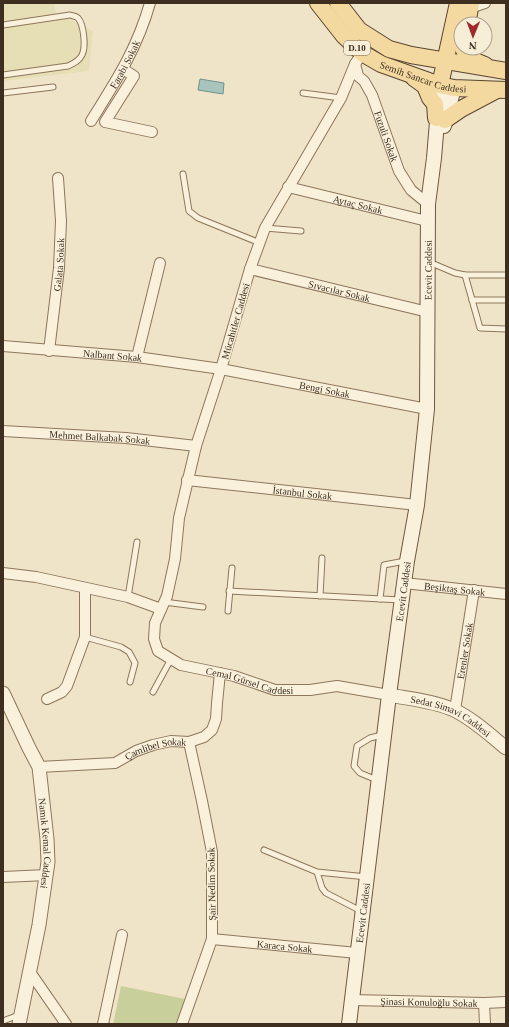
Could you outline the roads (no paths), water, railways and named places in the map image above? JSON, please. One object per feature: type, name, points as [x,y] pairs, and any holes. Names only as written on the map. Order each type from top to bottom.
[{"type":"main road","name":"Semih Sancar Caddesi","points":[[318,3],[359,58],[447,86],[502,90]]},
{"type":"main road","name":"Semih Sancar Caddesi","points":[[338,3],[360,30],[370,38],[389,49],[413,56],[503,70]]},
{"type":"main road","points":[[466,5],[467,16]]},
{"type":"main road","points":[[464,16],[466,5]]},
{"type":"main road","points":[[413,56],[437,56],[444,51],[453,48]]},
{"type":"main road","points":[[447,86],[455,56]]},
{"type":"main road","points":[[468,56],[473,60],[503,70]]},
{"type":"main road","points":[[407,74],[425,86],[441,119],[485,95],[502,90]]},
{"type":"main road","name":"Ecevit Caddesi","points":[[349,1024],[378,780],[407,560],[417,505],[428,409],[428,204],[434,158],[447,86]]},
{"type":"street","name":"Farabi Sokak","points":[[91,121],[123,69],[136,44],[150,3]]},
{"type":"street","points":[[466,5],[486,3]]},
{"type":"street","name":"Mücahitler Caddesi","points":[[162,606],[167,596],[175,559],[179,518],[196,446],[221,369],[250,270],[265,228],[341,98],[359,58]]},
{"type":"street","name":"Fuzuli Sokak","points":[[359,58],[358,76],[364,81],[372,95],[399,170],[411,190],[428,204]]},
{"type":"street","points":[[123,69],[134,76],[106,122],[152,132]]},
{"type":"street","name":"Galata Sokak","points":[[50,351],[59,268],[61,221],[58,178]]},
{"type":"street","name":"Aytaç Sokak","points":[[288,187],[427,221]]},
{"type":"street","points":[[137,358],[160,263]]},
{"type":"street","name":"Sıvacılar Sokak","points":[[250,270],[428,312]]},
{"type":"street","name":"Nalbant Sokak","points":[[3,346],[137,358],[221,369]]},
{"type":"street","name":"Bengi Sokak","points":[[221,369],[428,409]]},
{"type":"street","name":"Mehmet Balkabak Sokak","points":[[3,431],[126,438],[196,446]]},
{"type":"street","name":"İstanbul Sokak","points":[[187,480],[417,505]]},
{"type":"street","points":[[3,573],[36,576],[162,606]]},
{"type":"street","name":"Beşiktaş Sokak","points":[[404,583],[506,594]]},
{"type":"street","points":[[46,699],[62,692],[67,686],[85,637],[85,588]]},
{"type":"street","name":"Erenler Sokak","points":[[455,710],[474,590]]},
{"type":"street","name":"Cemal Gürsel Caddesi","points":[[162,606],[155,623],[154,640],[158,651],[181,664],[220,673],[275,690],[310,690],[337,686],[389,695]]},
{"type":"street","name":"Çamlibel Sokak","points":[[39,767],[115,763],[136,751],[153,745],[171,741],[188,742],[204,737],[212,730],[216,719],[220,673]]},
{"type":"street","name":"Namık Kemal Caddesi","points":[[3,694],[28,748],[39,767],[48,839],[47,875],[39,925],[19,1020]]},
{"type":"street","name":"Sedat Simavi Caddesi","points":[[389,695],[432,703],[455,710],[482,728],[506,748]]},
{"type":"street","name":"Şair Nedim Sokak","points":[[182,1024],[212,939],[212,852],[188,742]]},
{"type":"street","points":[[3,876],[47,875]]},
{"type":"street","points":[[103,1024],[122,935]]},
{"type":"street","name":"Karaca Sokak","points":[[212,939],[357,954]]},
{"type":"street","points":[[30,972],[66,1024]]},
{"type":"street","name":"Şinasi Konuloğlu Sokak","points":[[352,1000],[484,1003],[506,1002]]},
{"type":"street","points":[[484,1003],[485,1024]]},
{"type":"lane","points":[[3,25],[70,15],[76,16],[80,20],[82,26],[84,47],[82,55],[76,62],[68,66],[3,75]]},
{"type":"lane","points":[[3,93],[53,87]]},
{"type":"lane","points":[[303,92],[341,98]]},
{"type":"lane","points":[[183,174],[189,211],[198,218],[260,243]]},
{"type":"lane","points":[[265,228],[301,231]]},
{"type":"lane","points":[[428,261],[455,273],[465,275],[506,275]]},
{"type":"lane","points":[[465,275],[480,328],[506,329]]},
{"type":"lane","points":[[472,300],[506,300]]},
{"type":"lane","points":[[128,598],[137,542]]},
{"type":"lane","points":[[320,596],[322,558]]},
{"type":"lane","points":[[380,600],[384,566],[407,560]]},
{"type":"lane","points":[[228,611],[232,568]]},
{"type":"lane","points":[[230,591],[402,600]]},
{"type":"lane","points":[[162,606],[202,607]]},
{"type":"lane","points":[[85,637],[121,647],[129,652],[135,662],[130,682]]},
{"type":"lane","points":[[153,692],[171,659]]},
{"type":"lane","points":[[378,780],[360,773],[354,766],[357,746],[370,738],[384,735]]},
{"type":"lane","points":[[264,850],[317,872],[366,877]]},
{"type":"lane","points":[[317,872],[322,888],[326,893],[362,912]]},
{"type":"lane","points":[[3,1022],[19,1020]]},
{"type":"water","points":[[200,79],[224,83],[223,94],[198,90]]}]
